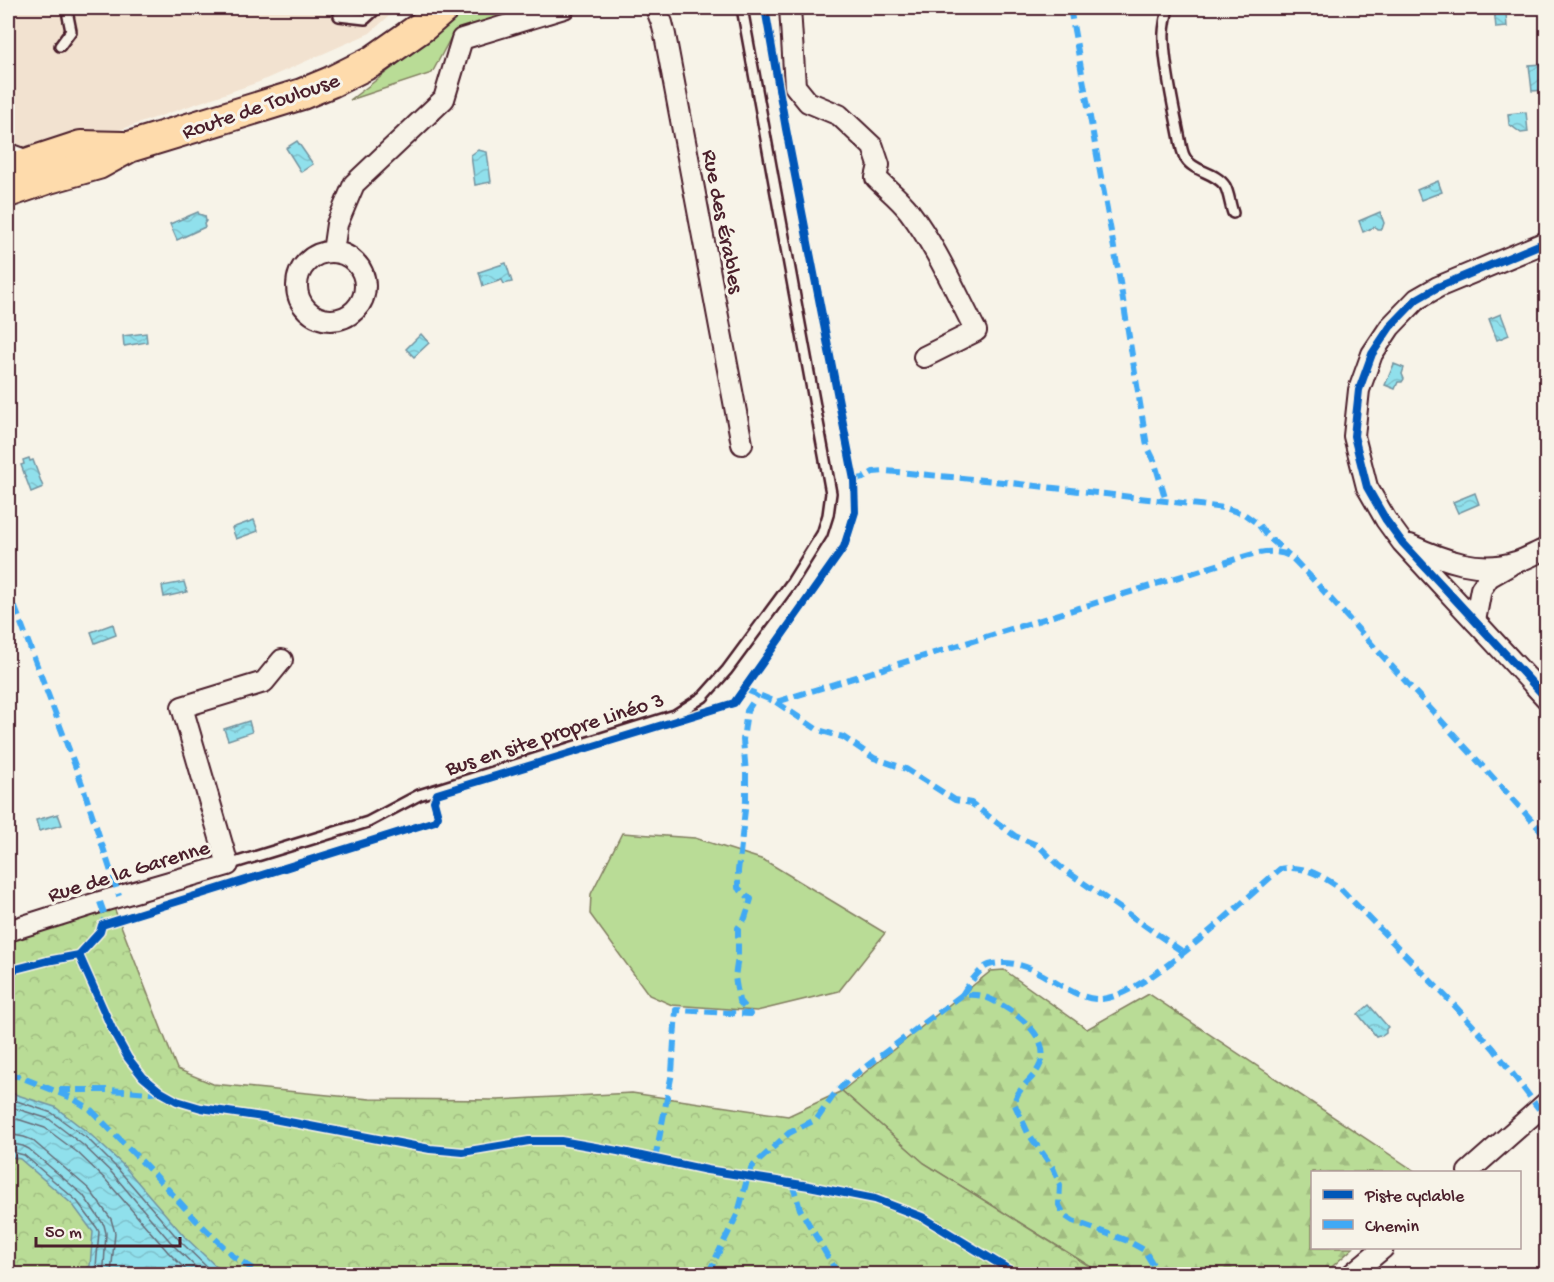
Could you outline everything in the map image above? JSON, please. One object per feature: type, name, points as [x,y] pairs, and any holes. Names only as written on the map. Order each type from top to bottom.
[{"type":"main road","name":"Route de Toulouse","points":[[8,170],[22,177],[98,164],[129,147],[302,94],[373,62],[444,8]]},
{"type":"street","points":[[333,252],[338,224],[354,184],[444,99],[462,39],[564,8]]},
{"type":"street","name":"Rue des Érables","points":[[656,8],[665,34],[742,444]]},
{"type":"street","points":[[790,8],[795,86],[808,102],[839,115],[873,147],[879,165],[876,178],[891,190],[909,210],[929,240],[976,331],[924,357]]},
{"type":"street","points":[[1546,242],[1438,287],[1417,299],[1390,327],[1372,354],[1359,390],[1354,436],[1367,487],[1402,542],[1546,698]]},
{"type":"street","points":[[1402,542],[1436,557],[1467,566],[1496,566],[1515,563]]},
{"type":"street","points":[[1474,621],[1481,589],[1489,577],[1546,549]]},
{"type":"street","points":[[228,865],[182,707],[264,682],[282,660]]},
{"type":"street","name":"Rue de la Garenne","points":[[8,931],[228,865]]},
{"type":"street","points":[[1470,1171],[1546,1103]]},
{"type":"street","points":[[1352,1275],[1382,1249]]},
{"type":"lane","points":[[339,16],[365,19],[377,8]]},
{"type":"lane","name":"Bus en site propre Linéo 3","points":[[228,865],[368,822],[419,795],[675,715],[704,697],[727,670],[792,582],[822,534],[831,493],[742,8]]},
{"type":"lane","points":[[1168,8],[1164,39],[1181,145],[1187,161],[1215,176],[1225,186],[1233,213]]},
{"type":"lane","points":[[60,46],[71,31],[68,16]]},
{"type":"lane","points":[[8,148],[12,151],[22,177]]},
{"type":"shaded area","points":[[8,8],[398,8],[370,33],[259,82],[8,166]]},
{"type":"green space","points":[[464,8],[534,8],[451,37],[432,73],[350,100],[445,28]]},
{"type":"green space","points":[[622,833],[695,838],[764,860],[885,933],[839,991],[757,1011],[672,1005],[649,995],[590,914],[591,894]]},
{"type":"green space","points":[[113,905],[177,1069],[213,1084],[370,1099],[498,1100],[632,1093],[788,1116],[842,1091],[924,1163],[1102,1274],[8,1274],[8,937]]},
{"type":"green space","points":[[1004,970],[1087,1029],[1149,994],[1414,1171],[1311,1171],[1311,1249],[1352,1249],[1324,1274],[1102,1274],[924,1163],[842,1091],[991,971]]},
{"type":"water","points":[[1494,8],[1508,8],[1507,27],[1496,28]]},
{"type":"water","points":[[1542,64],[1543,78],[1546,78],[1546,90],[1532,91],[1529,65]]},
{"type":"water","points":[[1526,112],[1528,132],[1521,133],[1509,124],[1508,114]]},
{"type":"water","points":[[297,141],[313,164],[301,172],[286,148]]},
{"type":"water","points":[[478,150],[487,152],[491,182],[475,185],[471,155]]},
{"type":"water","points":[[1438,181],[1442,192],[1421,200],[1417,190]]},
{"type":"water","points":[[198,212],[205,216],[205,227],[177,240],[170,224]]},
{"type":"water","points":[[1380,212],[1384,223],[1382,229],[1375,227],[1363,232],[1359,221]]},
{"type":"water","points":[[506,263],[512,282],[504,284],[502,280],[483,286],[479,272]]},
{"type":"water","points":[[1501,314],[1509,335],[1497,340],[1489,319]]},
{"type":"water","points":[[146,333],[147,342],[124,346],[123,336]]},
{"type":"water","points":[[421,334],[429,343],[414,357],[406,349]]},
{"type":"water","points":[[1394,364],[1404,368],[1402,374],[1404,379],[1398,382],[1395,389],[1385,385]]},
{"type":"water","points":[[29,458],[30,461],[33,460],[43,487],[31,492],[21,465],[24,464],[23,460]]},
{"type":"water","points":[[1475,493],[1479,504],[1458,513],[1453,502]]},
{"type":"water","points":[[254,520],[258,531],[236,539],[232,528]]},
{"type":"water","points":[[184,582],[187,592],[164,597],[162,586]]},
{"type":"water","points":[[113,624],[116,635],[95,643],[91,632]]},
{"type":"water","points":[[249,721],[252,732],[228,740],[224,729]]},
{"type":"water","points":[[58,814],[62,825],[39,831],[36,820]]},
{"type":"water","points":[[1369,1005],[1388,1027],[1382,1036],[1376,1036],[1358,1014]]},
{"type":"water","points":[[8,1092],[55,1107],[91,1135],[122,1164],[185,1237],[224,1274],[77,1274],[90,1266],[93,1232],[73,1205],[20,1159],[8,1156]]},
{"type":"marked path","points":[[1070,8],[1118,270],[1147,446],[1154,460],[1166,501]]},
{"type":"marked path","points":[[854,480],[873,472],[886,471],[1225,508],[1244,514],[1258,524],[1266,535],[1289,555]]},
{"type":"marked path","points":[[744,689],[776,702],[1240,558],[1258,553],[1275,552],[1291,557],[1308,574],[1546,836]]},
{"type":"marked path","points":[[8,589],[82,784],[119,896]]},
{"type":"marked path","points":[[655,1159],[672,1073],[676,1010],[750,1014],[739,1001],[735,977],[738,928],[745,918],[751,899],[738,888],[746,801],[743,740],[747,711],[758,694]]},
{"type":"marked path","points":[[776,702],[818,730],[843,737],[874,758],[906,769],[955,800],[971,803],[1015,836],[1039,846],[1059,866],[1183,952]]},
{"type":"marked path","points":[[962,995],[982,969],[991,964],[1003,963],[1029,968],[1088,998],[1100,999],[1118,995],[1166,966],[1280,869],[1297,868],[1319,875],[1340,888],[1494,1049],[1539,1109]]},
{"type":"marked path","points":[[100,902],[105,916],[102,925]]},
{"type":"marked path","points":[[708,1274],[738,1213],[752,1167],[789,1133],[817,1119],[848,1080],[962,995],[979,995],[1005,1007],[1026,1023],[1040,1043],[1043,1054],[1040,1065],[1019,1092],[1014,1103],[1028,1133],[1053,1168],[1060,1185],[1059,1205],[1064,1215],[1073,1221],[1128,1241],[1144,1250],[1160,1274]]},
{"type":"marked path","points":[[8,1076],[18,1076],[72,1098],[90,1109],[233,1256],[260,1274]]},
{"type":"marked path","points":[[59,1090],[161,1092]]},
{"type":"marked path","points":[[792,1183],[800,1209],[838,1274]]},
{"type":"cycle path","points":[[8,971],[79,955],[100,932],[102,925],[435,821],[438,816],[434,801],[437,794],[734,703],[844,547],[855,512],[854,480],[765,8]]},
{"type":"cycle path","points":[[1546,242],[1438,287],[1417,299],[1390,327],[1372,354],[1359,390],[1354,436],[1367,487],[1402,542],[1546,698]]},
{"type":"cycle path","points":[[79,955],[112,1029],[128,1058],[143,1077],[161,1092],[177,1101],[201,1108],[263,1117],[430,1149],[463,1152],[529,1141],[561,1141],[707,1170],[875,1199],[922,1217],[1016,1274]]}]
